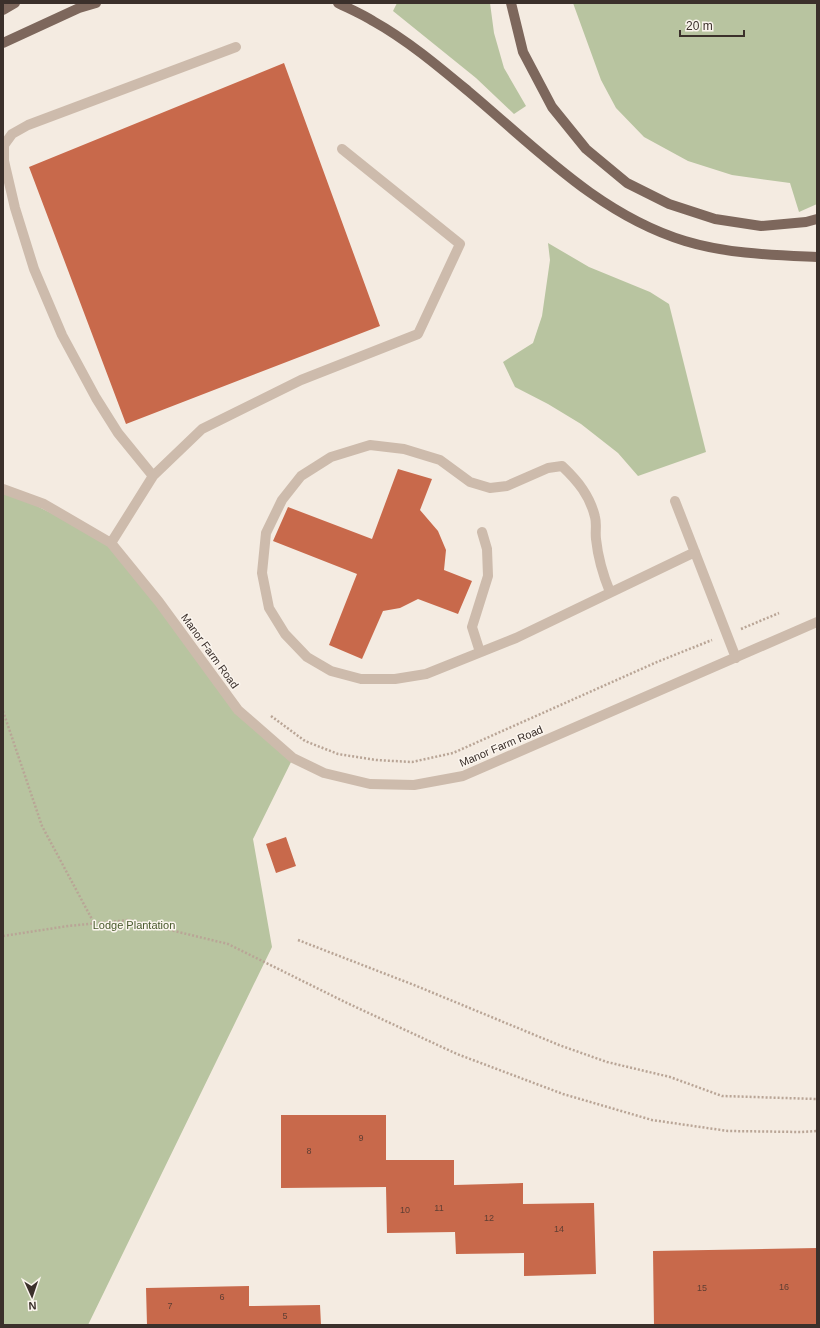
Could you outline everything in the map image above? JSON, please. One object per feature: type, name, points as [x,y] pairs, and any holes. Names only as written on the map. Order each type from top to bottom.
[{"type":"main road","points":[[3,10],[15,3]]},
{"type":"main road","points":[[3,43],[79,8],[96,3]]},
{"type":"main road","points":[[338,3],[374,21],[420,52],[468,91],[542,156],[603,202],[639,223],[685,241],[729,251],[817,257]]},
{"type":"main road","points":[[511,3],[523,52],[552,107],[586,149],[627,183],[668,204],[715,219],[761,226],[806,222],[817,219]]},
{"type":"street","points":[[152,476],[118,433],[96,398],[62,335],[34,270],[15,208],[4,161],[4,145],[12,134],[28,125],[236,47]]},
{"type":"street","points":[[111,543],[152,476],[202,429],[301,380],[418,334],[460,244],[342,149]]},
{"type":"street","points":[[610,592],[602,573],[598,556],[596,519],[586,493],[562,466],[548,468],[507,486],[490,488],[470,482],[440,460],[404,448],[370,445],[331,457],[301,476],[282,500],[266,534],[262,573],[269,608],[285,634],[307,657],[331,671],[361,679],[394,679],[426,674],[516,638],[695,552]]},
{"type":"street","name":"Manor Farm Road","points":[[3,489],[44,504],[111,543],[159,602],[238,710],[293,758],[324,772],[370,784],[414,785],[463,776],[817,622]]},
{"type":"street","points":[[675,501],[736,658]]},
{"type":"street","points":[[480,652],[472,627],[488,576],[487,549],[482,532]]},
{"type":"path","points":[[736,631],[779,613]]},
{"type":"path","points":[[269,714],[305,741],[338,754],[376,760],[412,762],[453,753],[657,662],[714,640]]},
{"type":"path","points":[[3,711],[42,826],[94,923]]},
{"type":"path","points":[[3,936],[68,926],[129,920],[228,944],[347,1003],[458,1054],[564,1094],[652,1120],[728,1130],[817,1131]]},
{"type":"path","points":[[298,940],[414,985],[559,1045],[607,1062],[670,1077],[722,1096],[817,1099]]},
{"type":"green space","points":[[397,3],[490,3],[494,33],[504,68],[526,106],[514,114],[476,78],[393,11]]},
{"type":"green space","points":[[573,3],[817,3],[817,204],[799,212],[790,183],[732,175],[688,161],[644,137],[616,108],[601,80]]},
{"type":"green space","points":[[548,243],[589,267],[650,292],[669,304],[706,452],[638,476],[618,453],[581,424],[548,404],[515,387],[503,362],[533,343],[542,316],[550,260]]},
{"type":"green space","name":"Lodge Plantation","points":[[3,489],[111,543],[238,710],[293,758],[253,839],[272,947],[88,1325],[3,1325]]},
{"type":"building","points":[[284,63],[380,326],[126,424],[29,167]]},
{"type":"building","points":[[398,469],[432,479],[420,510],[438,531],[446,550],[444,570],[472,581],[458,614],[418,599],[400,608],[383,611],[362,659],[329,645],[357,574],[273,541],[288,507],[372,539]]},
{"type":"building","points":[[286,837],[296,866],[276,873],[266,844]]},
{"type":"building","points":[[281,1115],[386,1115],[386,1160],[454,1160],[454,1185],[523,1183],[523,1204],[594,1203],[596,1274],[524,1276],[524,1253],[456,1254],[455,1232],[387,1233],[386,1187],[281,1188]]},
{"type":"building","points":[[817,1248],[817,1325],[654,1325],[653,1251]]},
{"type":"building","points":[[249,1286],[249,1306],[320,1305],[321,1325],[147,1325],[146,1288]]}]
